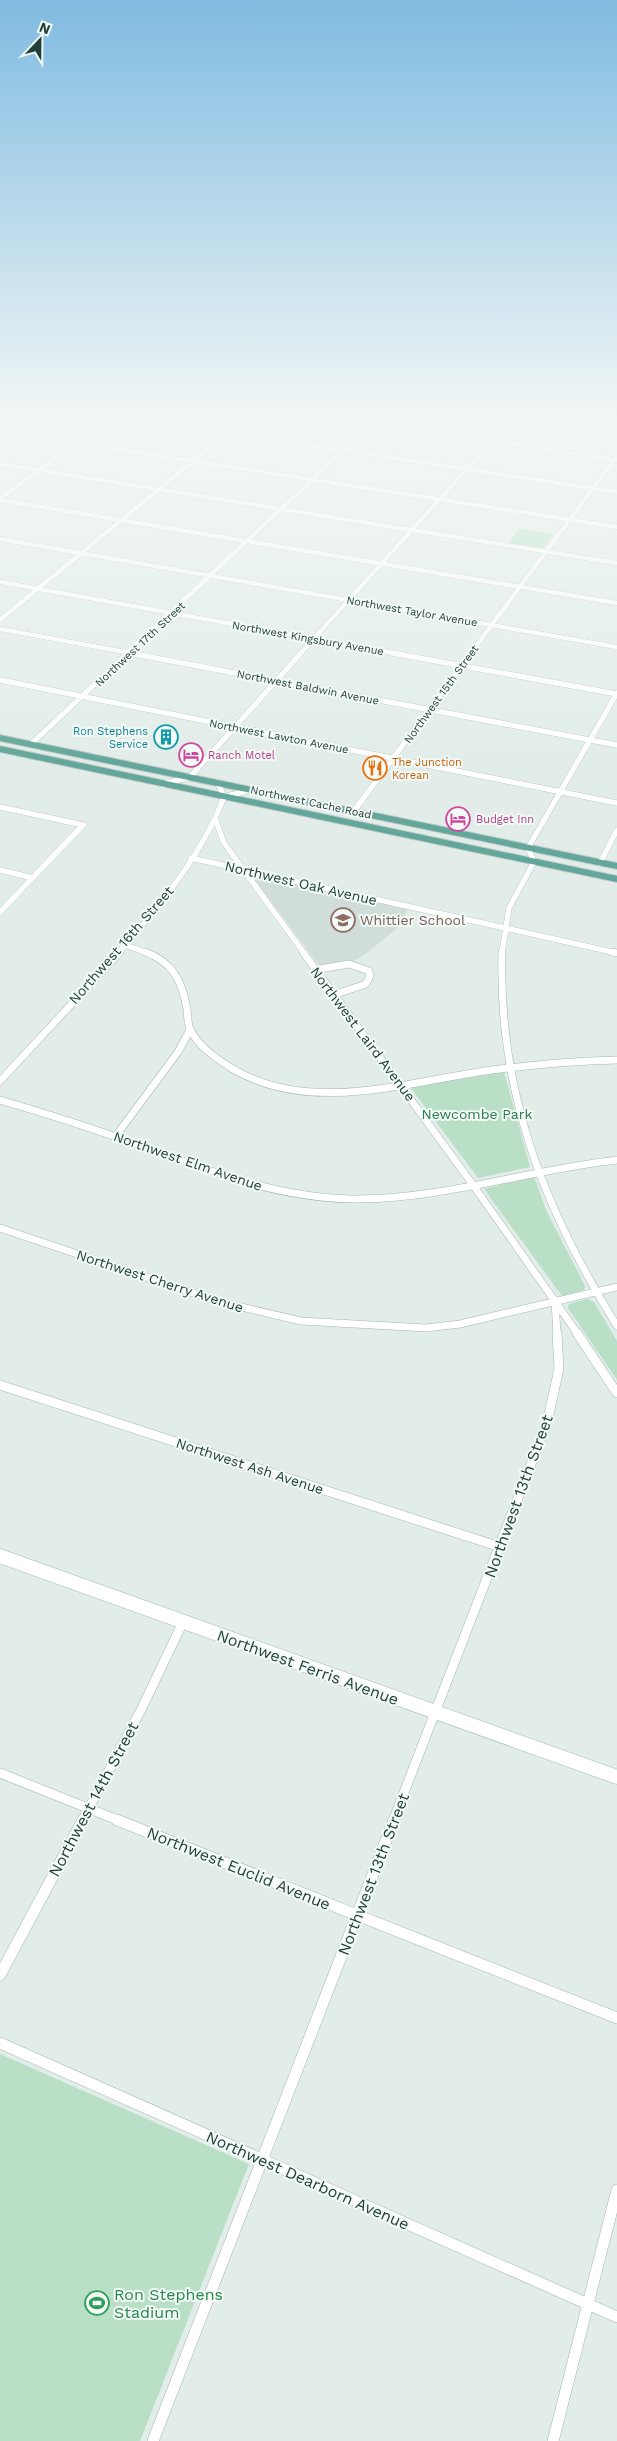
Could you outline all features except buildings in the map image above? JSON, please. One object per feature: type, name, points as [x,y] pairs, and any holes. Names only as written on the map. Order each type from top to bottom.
[{"type":"main road","name":"Northwest Cache Road","points":[[0,738],[617,866]]},
{"type":"main road","name":"Northwest Cache Road","points":[[0,749],[617,879]]},
{"type":"main road","name":"Northwest Ferris Avenue","points":[[0,1556],[617,1777]]},
{"type":"street","points":[[0,620],[104,534]]},
{"type":"street","points":[[204,534],[617,603]]},
{"type":"street","name":"Northwest 17th Street","points":[[31,744],[255,534]]},
{"type":"street","points":[[164,784],[190,777],[409,534]]},
{"type":"street","points":[[436,534],[617,563]]},
{"type":"street","name":"Northwest 15th Street","points":[[354,811],[559,534]]},
{"type":"street","name":"Northwest Taylor Avenue","points":[[0,539],[617,647]]},
{"type":"street","name":"Northwest Kingsbury Avenue","points":[[0,582],[617,694]]},
{"type":"street","name":"Northwest Baldwin Avenue","points":[[0,629],[617,745]]},
{"type":"street","name":"Northwest Lawton Avenue","points":[[0,680],[617,803]]},
{"type":"street","points":[[617,694],[528,848],[534,862],[509,907],[504,928],[501,1005],[509,1067],[526,1138],[553,1210],[571,1248],[617,1326]]},
{"type":"street","points":[[190,777],[193,790]]},
{"type":"street","points":[[218,783],[224,796],[250,790]]},
{"type":"street","name":"Northwest 16th Street","points":[[0,1081],[125,945],[175,882],[216,821],[224,796]]},
{"type":"street","points":[[0,807],[82,825],[0,912]]},
{"type":"street","name":"Northwest Laird Avenue","points":[[216,821],[224,843],[333,996],[474,1185],[555,1300],[617,1393]]},
{"type":"street","points":[[600,863],[617,830]]},
{"type":"street","name":"Northwest Oak Avenue","points":[[191,858],[617,953]]},
{"type":"street","points":[[0,870],[32,878]]},
{"type":"street","points":[[115,1137],[178,1052],[190,1030],[186,1000],[175,972],[167,963],[125,945]]},
{"type":"street","points":[[314,970],[341,962],[356,964],[369,972],[370,976],[366,984],[333,996]]},
{"type":"street","points":[[190,1030],[214,1055],[234,1069],[250,1077],[285,1088],[331,1092],[377,1089],[509,1067],[566,1061],[617,1060]]},
{"type":"street","name":"Northwest Elm Avenue","points":[[0,1100],[115,1137],[256,1186],[313,1196],[351,1199],[387,1198],[474,1185],[538,1170],[580,1163],[617,1160]]},
{"type":"street","name":"Northwest Cherry Avenue","points":[[0,1228],[220,1302],[301,1321],[360,1326],[426,1328],[460,1324],[617,1286]]},
{"type":"street","name":"Northwest 13th Street","points":[[153,2441],[547,1423],[555,1396],[559,1369],[555,1300]]},
{"type":"street","name":"Northwest Ash Avenue","points":[[0,1385],[500,1547]]},
{"type":"street","name":"Northwest 14th Street","points":[[0,1975],[141,1710],[184,1622]]},
{"type":"street","name":"Northwest Euclid Avenue","points":[[0,1773],[617,2018]]},
{"type":"street","name":"Northwest Dearborn Avenue","points":[[0,2043],[617,2317]]},
{"type":"street","points":[[554,2441],[617,2190]]},
{"type":"shaded area","name":"Whittier School","points":[[258,876],[408,909],[395,930],[364,955],[352,962],[320,966],[253,878]]},
{"type":"green space","points":[[516,534],[554,534],[543,548],[508,544]]},
{"type":"green space","name":"Newcombe Park","points":[[504,1072],[530,1167],[478,1178],[410,1087]]},
{"type":"green space","points":[[534,1176],[546,1210],[585,1286],[584,1290],[562,1296],[484,1189]]},
{"type":"green space","points":[[587,1299],[594,1302],[617,1341],[617,1380],[568,1308],[569,1304]]},
{"type":"green space","name":"Ron Stephens Stadium","points":[[0,2054],[249,2164],[140,2441],[0,2441]]},
{"type":"place","name":"Ron Stephens Service","points":[[166,737]]},
{"type":"place","name":"Ranch Motel","points":[[191,755]]},
{"type":"place","name":"The Junction Korean","points":[[375,768]]},
{"type":"place","name":"Budget Inn","points":[[458,819]]},
{"type":"place","name":"Whittier School","points":[[343,920]]},
{"type":"place","name":"Ron Stephens Stadium","points":[[97,2303]]}]
